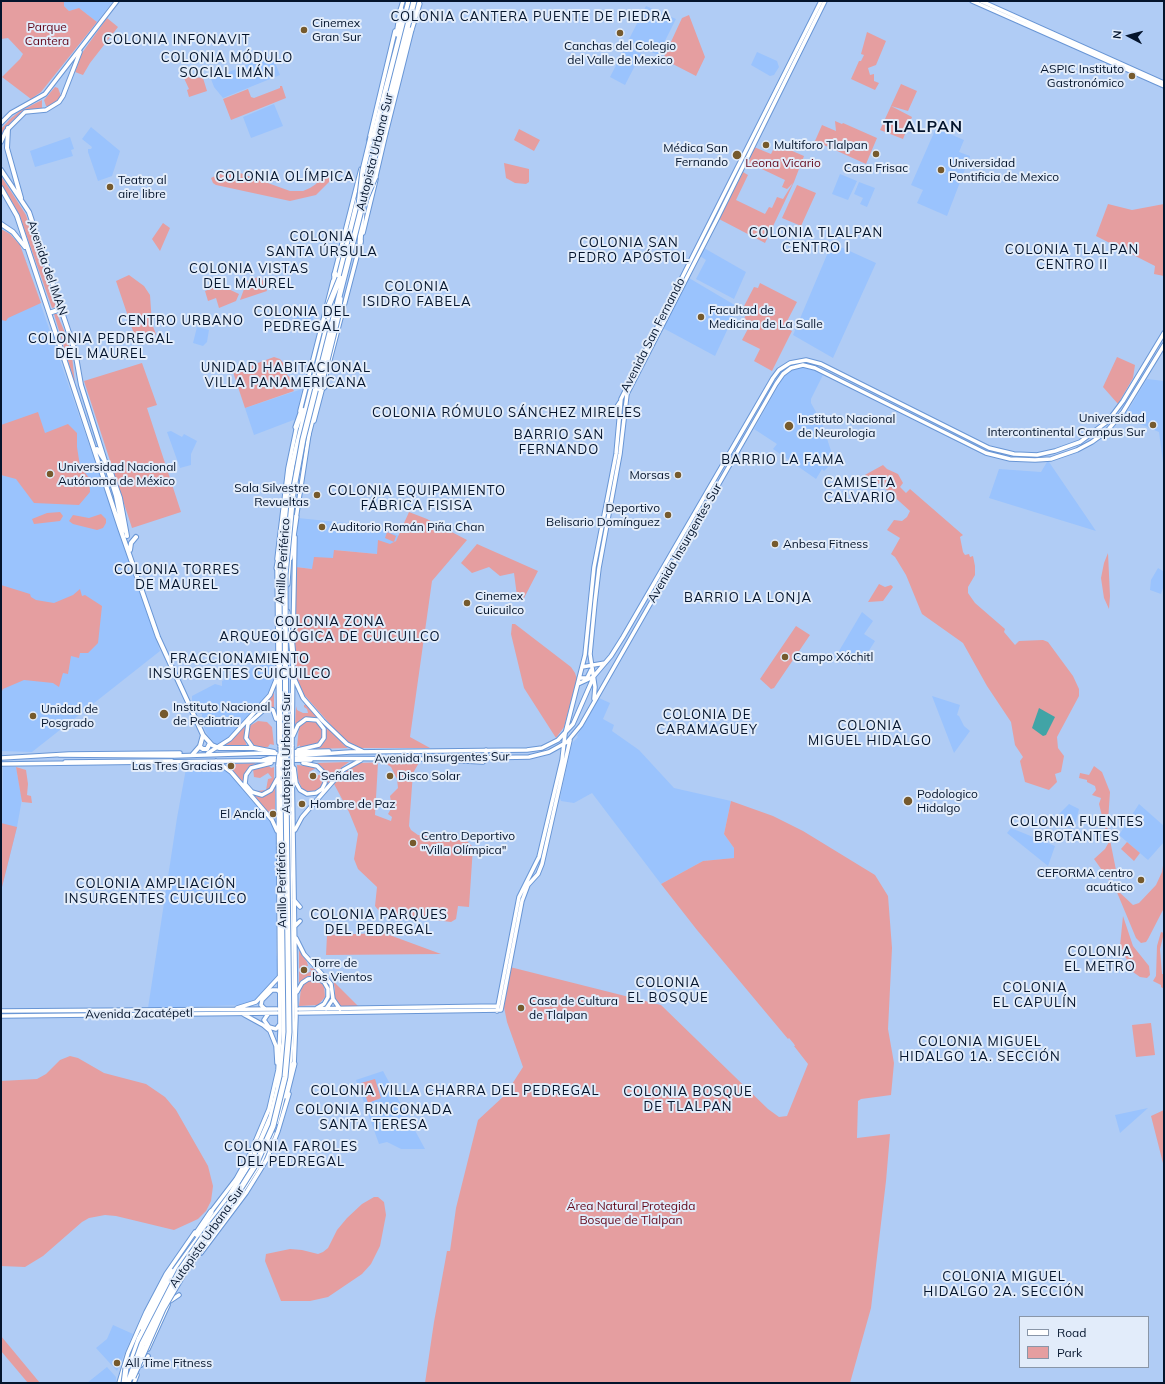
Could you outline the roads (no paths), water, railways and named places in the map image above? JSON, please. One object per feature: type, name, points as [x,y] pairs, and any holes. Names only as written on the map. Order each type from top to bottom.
[{"type":"highway","points":[[360,243],[359,213],[363,170],[394,45],[400,25],[413,1]]},
{"type":"highway","points":[[359,213],[374,177],[412,28],[413,1]]},
{"type":"highway","name":"Anillo Periférico","points":[[128,1383],[150,1333],[170,1293],[193,1255],[224,1217],[260,1162],[274,1129],[280,1108],[290,1058],[291,745],[287,598],[292,509],[307,435],[359,213],[413,1]]},
{"type":"highway","name":"Anillo Periférico","points":[[128,1383],[139,1339],[176,1269],[230,1195],[252,1160],[271,1117],[282,1066],[284,1042],[281,801],[279,766],[280,593],[287,499],[292,466],[368,161],[413,1]]},
{"type":"highway","name":"Autopista Urbana Sur","points":[[128,1383],[142,1344],[180,1270],[205,1234],[233,1200],[256,1164],[273,1126],[285,1077],[289,1032],[285,575],[293,493],[303,439],[413,1]]},
{"type":"highway","points":[[400,25],[401,10]]},
{"type":"highway","points":[[396,72],[412,28]]},
{"type":"highway","points":[[368,161],[370,134]]},
{"type":"highway","name":"Autopista Urbana Sur","points":[[128,1383],[142,1338],[176,1274],[211,1223],[232,1196],[257,1156],[273,1116],[282,1085],[287,1029],[282,629],[284,553],[288,508],[298,450],[359,213]]},
{"type":"highway","points":[[296,427],[301,415],[328,310],[343,272]]},
{"type":"highway","points":[[330,313],[335,274]]},
{"type":"highway","points":[[307,435],[322,388],[338,316],[343,279]]},
{"type":"highway","points":[[334,321],[335,341]]},
{"type":"highway","points":[[287,499],[288,468]]},
{"type":"highway","points":[[276,568],[286,515]]},
{"type":"highway","points":[[288,567],[296,517]]},
{"type":"highway","points":[[287,598],[293,656]]},
{"type":"highway","points":[[279,842],[281,801]]},
{"type":"highway","points":[[290,850],[294,874]]},
{"type":"highway","points":[[280,902],[282,947]]},
{"type":"highway","points":[[274,1129],[282,1108],[294,1064]]},
{"type":"highway","points":[[263,1137],[269,1109]]},
{"type":"highway","points":[[128,1383],[128,1362],[149,1310],[178,1260],[211,1212]]},
{"type":"highway","points":[[128,1383],[163,1310],[184,1273],[201,1249],[210,1240]]},
{"type":"highway","points":[[178,1287],[193,1255]]},
{"type":"main road","points":[[1,123],[11,113],[45,94],[117,1]]},
{"type":"main road","points":[[280,747],[278,726],[276,568],[288,468],[296,427],[394,45],[403,1]]},
{"type":"main road","name":"Avenida San Fernando","points":[[564,760],[565,734],[587,641],[594,567],[616,454],[621,399],[821,1]]},
{"type":"main road","name":"Avenida San Fernando","points":[[594,676],[590,665],[590,654],[599,568],[620,454],[627,394],[717,219],[825,1]]},
{"type":"main road","points":[[972,1],[1164,86]]},
{"type":"main road","points":[[981,1],[1164,83]]},
{"type":"main road","points":[[291,745],[293,582],[296,517],[307,435],[317,413],[412,28]]},
{"type":"main road","points":[[1,142],[8,128],[25,112],[46,110],[59,102],[63,96],[82,47]]},
{"type":"main road","points":[[8,128],[7,148],[22,201]]},
{"type":"main road","name":"Avenida del IMAN","points":[[1,170],[29,212],[74,351],[82,389],[116,496],[130,553],[161,643],[203,735],[210,743],[219,748],[254,748],[274,752]]},
{"type":"main road","name":"Avenida del IMAN","points":[[1,188],[17,216],[75,392],[125,535]]},
{"type":"main road","points":[[1,224],[13,232],[28,252]]},
{"type":"main road","points":[[49,313],[61,309]]},
{"type":"main road","name":"Avenida Insurgentes Sur","points":[[266,753],[295,751],[366,752],[537,749],[550,745],[565,734],[577,717],[594,676],[605,663],[629,627],[773,378],[779,370],[787,364],[802,360],[816,362],[983,445],[1005,453],[1026,455],[1055,451],[1080,442],[1108,421],[1118,410],[1164,333]]},
{"type":"main road","name":"Avenida Insurgentes Sur","points":[[263,760],[270,758],[434,759],[479,763],[484,762],[486,757],[534,756],[555,750],[565,744],[574,735],[592,705],[776,384],[788,369],[803,365],[815,368],[986,453],[1010,459],[1051,459],[1077,450],[1096,440],[1110,428],[1124,412],[1164,344]]},
{"type":"main road","points":[[1137,369],[1144,366]]},
{"type":"main road","points":[[75,392],[82,389]]},
{"type":"main road","points":[[614,411],[621,399]]},
{"type":"main road","points":[[87,425],[98,452],[104,458]]},
{"type":"main road","points":[[130,553],[131,543],[136,537]]},
{"type":"main road","points":[[582,667],[605,663]]},
{"type":"main road","points":[[579,678],[587,678],[591,670]]},
{"type":"main road","points":[[292,674],[298,690],[303,698],[323,721],[347,744],[366,752]]},
{"type":"main road","points":[[207,754],[230,740],[270,695],[277,675]]},
{"type":"main road","points":[[578,684],[594,676],[595,692],[592,705]]},
{"type":"main road","points":[[254,748],[246,740],[246,731],[248,724],[262,710],[268,708],[272,710],[278,726]]},
{"type":"main road","points":[[291,745],[297,726],[302,721],[308,718],[316,719],[323,726],[325,734],[320,744],[314,747],[295,751]]},
{"type":"main road","points":[[568,725],[569,730],[574,735]]},
{"type":"main road","points":[[194,754],[200,747],[203,735]]},
{"type":"main road","points":[[515,935],[519,897],[539,857],[570,740]]},
{"type":"main road","points":[[200,747],[205,750],[209,748],[210,743]]},
{"type":"main road","points":[[486,750],[486,757]]},
{"type":"main road","points":[[555,750],[560,751],[563,755]]},
{"type":"main road","name":"Avenida Insurgentes Sur","points":[[1,758],[153,753],[306,754],[350,752]]},
{"type":"main road","name":"Avenida Insurgentes Sur","points":[[1,764],[119,764],[263,760],[274,762],[316,759]]},
{"type":"main road","points":[[294,832],[302,817],[343,770],[365,759]]},
{"type":"main road","points":[[340,1010],[326,1008],[299,1011],[322,1013],[340,1010],[499,1008],[523,898],[542,864],[564,760]]},
{"type":"main road","points":[[119,1383],[128,1353],[152,1299],[181,1252],[247,1160],[269,1109],[278,1070],[280,1023],[280,902],[278,836],[274,823],[269,816],[231,772],[215,761]]},
{"type":"main road","points":[[290,765],[297,785],[302,792],[312,794],[320,791],[325,781],[323,771],[317,766],[298,761]]},
{"type":"main road","points":[[274,762],[258,765],[249,769],[245,779],[246,786],[250,791],[261,795],[270,792],[276,783],[279,766]]},
{"type":"main road","points":[[141,1364],[178,1287],[210,1240],[246,1193],[266,1159],[284,1112],[294,1064],[296,995],[294,832],[290,765]]},
{"type":"main road","points":[[278,836],[279,766]]},
{"type":"main road","points":[[528,877],[533,880]]},
{"type":"main road","points":[[294,899],[300,900]]},
{"type":"main road","points":[[294,899],[300,907]]},
{"type":"main road","points":[[295,926],[300,921]]},
{"type":"main road","points":[[295,935],[304,954],[331,984],[333,999],[340,1010]]},
{"type":"main road","points":[[234,1010],[256,1002],[280,976]]},
{"type":"main road","points":[[296,995],[301,984],[306,980],[314,978],[323,980],[328,989],[329,996],[325,1003],[316,1009]]},
{"type":"main road","points":[[266,1009],[261,1006],[262,1000],[272,990],[280,992]]},
{"type":"main road","points":[[322,1013],[333,999]]},
{"type":"main road","name":"Avenida Zacatépetl","points":[[1,1011],[266,1009],[277,1011],[268,1014],[1,1016]]},
{"type":"main road","points":[[23,1011],[23,1016]]},
{"type":"main road","points":[[242,1014],[263,1025],[270,1031],[276,1046],[278,1070]]},
{"type":"main road","points":[[268,1014],[264,1020],[269,1027],[276,1029],[280,1023]]},
{"type":"main road","points":[[170,1301],[178,1296]]},
{"type":"main road","points":[[154,1337],[158,1333]]},
{"type":"main road","points":[[128,1383],[148,1356]]},
{"type":"place","name":"Cinemex Gran Sur","points":[[304,30]]},
{"type":"place","name":"Canchas del Colegio del Valle de Mexico","points":[[620,33]]},
{"type":"place","name":"ASPIC Instituto Gastronómico","points":[[1132,76]]},
{"type":"place","name":"Multiforo Tlalpan","points":[[766,145]]},
{"type":"place","name":"Casa Frisac","points":[[876,154]]},
{"type":"place","name":"Médica San Fernando","points":[[737,155]]},
{"type":"place","name":"Universidad Pontificia de Mexico","points":[[941,170]]},
{"type":"place","name":"Teatro al aire libre","points":[[110,187]]},
{"type":"place","name":"Facultad de Medicina de La Salle","points":[[701,317]]},
{"type":"place","name":"Universidad Intercontinental Campus Sur","points":[[1153,425]]},
{"type":"place","name":"Instituto Nacional de Neurologia","points":[[789,426]]},
{"type":"place","name":"Universidad Nacional Autónoma de México","points":[[50,474]]},
{"type":"place","name":"Morsas","points":[[678,475]]},
{"type":"place","name":"Sala Silvestre Revueltas","points":[[317,495]]},
{"type":"place","name":"Deportivo Belisario Domínguez","points":[[668,515]]},
{"type":"place","name":"Auditorio Román Piña Chan","points":[[322,527]]},
{"type":"place","name":"Anbesa Fitness","points":[[775,544]]},
{"type":"place","name":"Cinemex Cuicuilco","points":[[467,603]]},
{"type":"place","name":"Campo Xóchitl","points":[[785,657]]},
{"type":"place","name":"Instituto Nacional de Pediatria","points":[[164,714]]},
{"type":"place","name":"Unidad de Posgrado","points":[[33,716]]},
{"type":"place","name":"Las Tres Gracias","points":[[231,766]]},
{"type":"place","name":"Señales","points":[[313,776]]},
{"type":"place","name":"Disco Solar","points":[[390,776]]},
{"type":"place","name":"Podologico Hidalgo","points":[[908,801]]},
{"type":"place","name":"Hombre de Paz","points":[[302,804]]},
{"type":"place","name":"El Ancla","points":[[273,814]]},
{"type":"place","name":"Centro Deportivo \"Villa Olímpica\"","points":[[413,843]]},
{"type":"place","name":"CEFORMA centro acuático","points":[[1141,880]]},
{"type":"place","name":"Torre de los Vientos","points":[[304,970]]},
{"type":"place","name":"Casa de Cultura de Tlalpan","points":[[521,1008]]},
{"type":"place","name":"All Time Fitness","points":[[117,1363]]},
{"type":"district","name":"COLONIA CANTERA PUENTE DE PIEDRA","points":[[531,17]]},
{"type":"district","name":"COLONIA INFONAVIT","points":[[177,40]]},
{"type":"district","name":"COLONIA MÓDULO SOCIAL IMÁN","points":[[227,66]]},
{"type":"district","name":"TLALPAN","points":[[923,127]]},
{"type":"district","name":"COLONIA OLÍMPICA","points":[[285,177]]},
{"type":"district","name":"COLONIA TLALPAN CENTRO I","points":[[816,240]]},
{"type":"district","name":"COLONIA SANTA ÚRSULA","points":[[322,244]]},
{"type":"district","name":"COLONIA SAN PEDRO APÓSTOL","points":[[629,250]]},
{"type":"district","name":"COLONIA TLALPAN CENTRO II","points":[[1072,258]]},
{"type":"district","name":"COLONIA VISTAS DEL MAUREL","points":[[249,276]]},
{"type":"district","name":"COLONIA ISIDRO FABELA","points":[[417,294]]},
{"type":"district","name":"COLONIA DEL PEDREGAL","points":[[302,320]]},
{"type":"district","name":"CENTRO URBANO","points":[[181,321]]},
{"type":"district","name":"COLONIA PEDREGAL DEL MAUREL","points":[[101,346]]},
{"type":"district","name":"UNIDAD HABITACIONAL VILLA PANAMERICANA","points":[[286,376]]},
{"type":"district","name":"COLONIA RÓMULO SÁNCHEZ MIRELES","points":[[507,413]]},
{"type":"district","name":"BARRIO SAN FERNANDO","points":[[559,442]]},
{"type":"district","name":"BARRIO LA FAMA","points":[[783,460]]},
{"type":"district","name":"CAMISETA CALVARIO","points":[[860,490]]},
{"type":"district","name":"COLONIA EQUIPAMIENTO FÁBRICA FISISA","points":[[417,498]]},
{"type":"district","name":"COLONIA TORRES DE MAUREL","points":[[177,578]]},
{"type":"district","name":"BARRIO LA LONJA","points":[[748,598]]},
{"type":"district","name":"COLONIA ZONA ARQUEOLÓGICA DE CUICUILCO","points":[[330,630]]},
{"type":"district","name":"FRACCIONAMIENTO INSURGENTES CUICUILCO","points":[[240,666]]},
{"type":"district","name":"COLONIA DE CARAMAGUEY","points":[[707,722]]},
{"type":"district","name":"COLONIA MIGUEL HIDALGO","points":[[870,734]]},
{"type":"district","name":"COLONIA FUENTES BROTANTES","points":[[1077,830]]},
{"type":"district","name":"COLONIA AMPLIACIÓN INSURGENTES CUICUILCO","points":[[156,892]]},
{"type":"district","name":"COLONIA PARQUES DEL PEDREGAL","points":[[379,922]]},
{"type":"district","name":"COLONIA EL METRO","points":[[1100,960]]},
{"type":"district","name":"COLONIA EL BOSQUE","points":[[668,990]]},
{"type":"district","name":"COLONIA EL CAPULÍN","points":[[1035,996]]},
{"type":"district","name":"COLONIA MIGUEL HIDALGO 1A. SECCIÓN","points":[[980,1050]]},
{"type":"district","name":"COLONIA VILLA CHARRA DEL PEDREGAL","points":[[455,1091]]},
{"type":"district","name":"COLONIA BOSQUE DE TLALPAN","points":[[688,1100]]},
{"type":"district","name":"COLONIA RINCONADA SANTA TERESA","points":[[374,1118]]},
{"type":"district","name":"COLONIA FAROLES DEL PEDREGAL","points":[[291,1154]]},
{"type":"district","name":"COLONIA MIGUEL HIDALGO 2A. SECCIÓN","points":[[1004,1284]]},
{"type":"park label","name":"Parque Cantera","points":[[47,34]]},
{"type":"park label","name":"Leona Vicario","points":[[783,163]]},
{"type":"park label","name":"Área Natural Protegida Bosque de Tlalpan","points":[[631,1213]]}]
